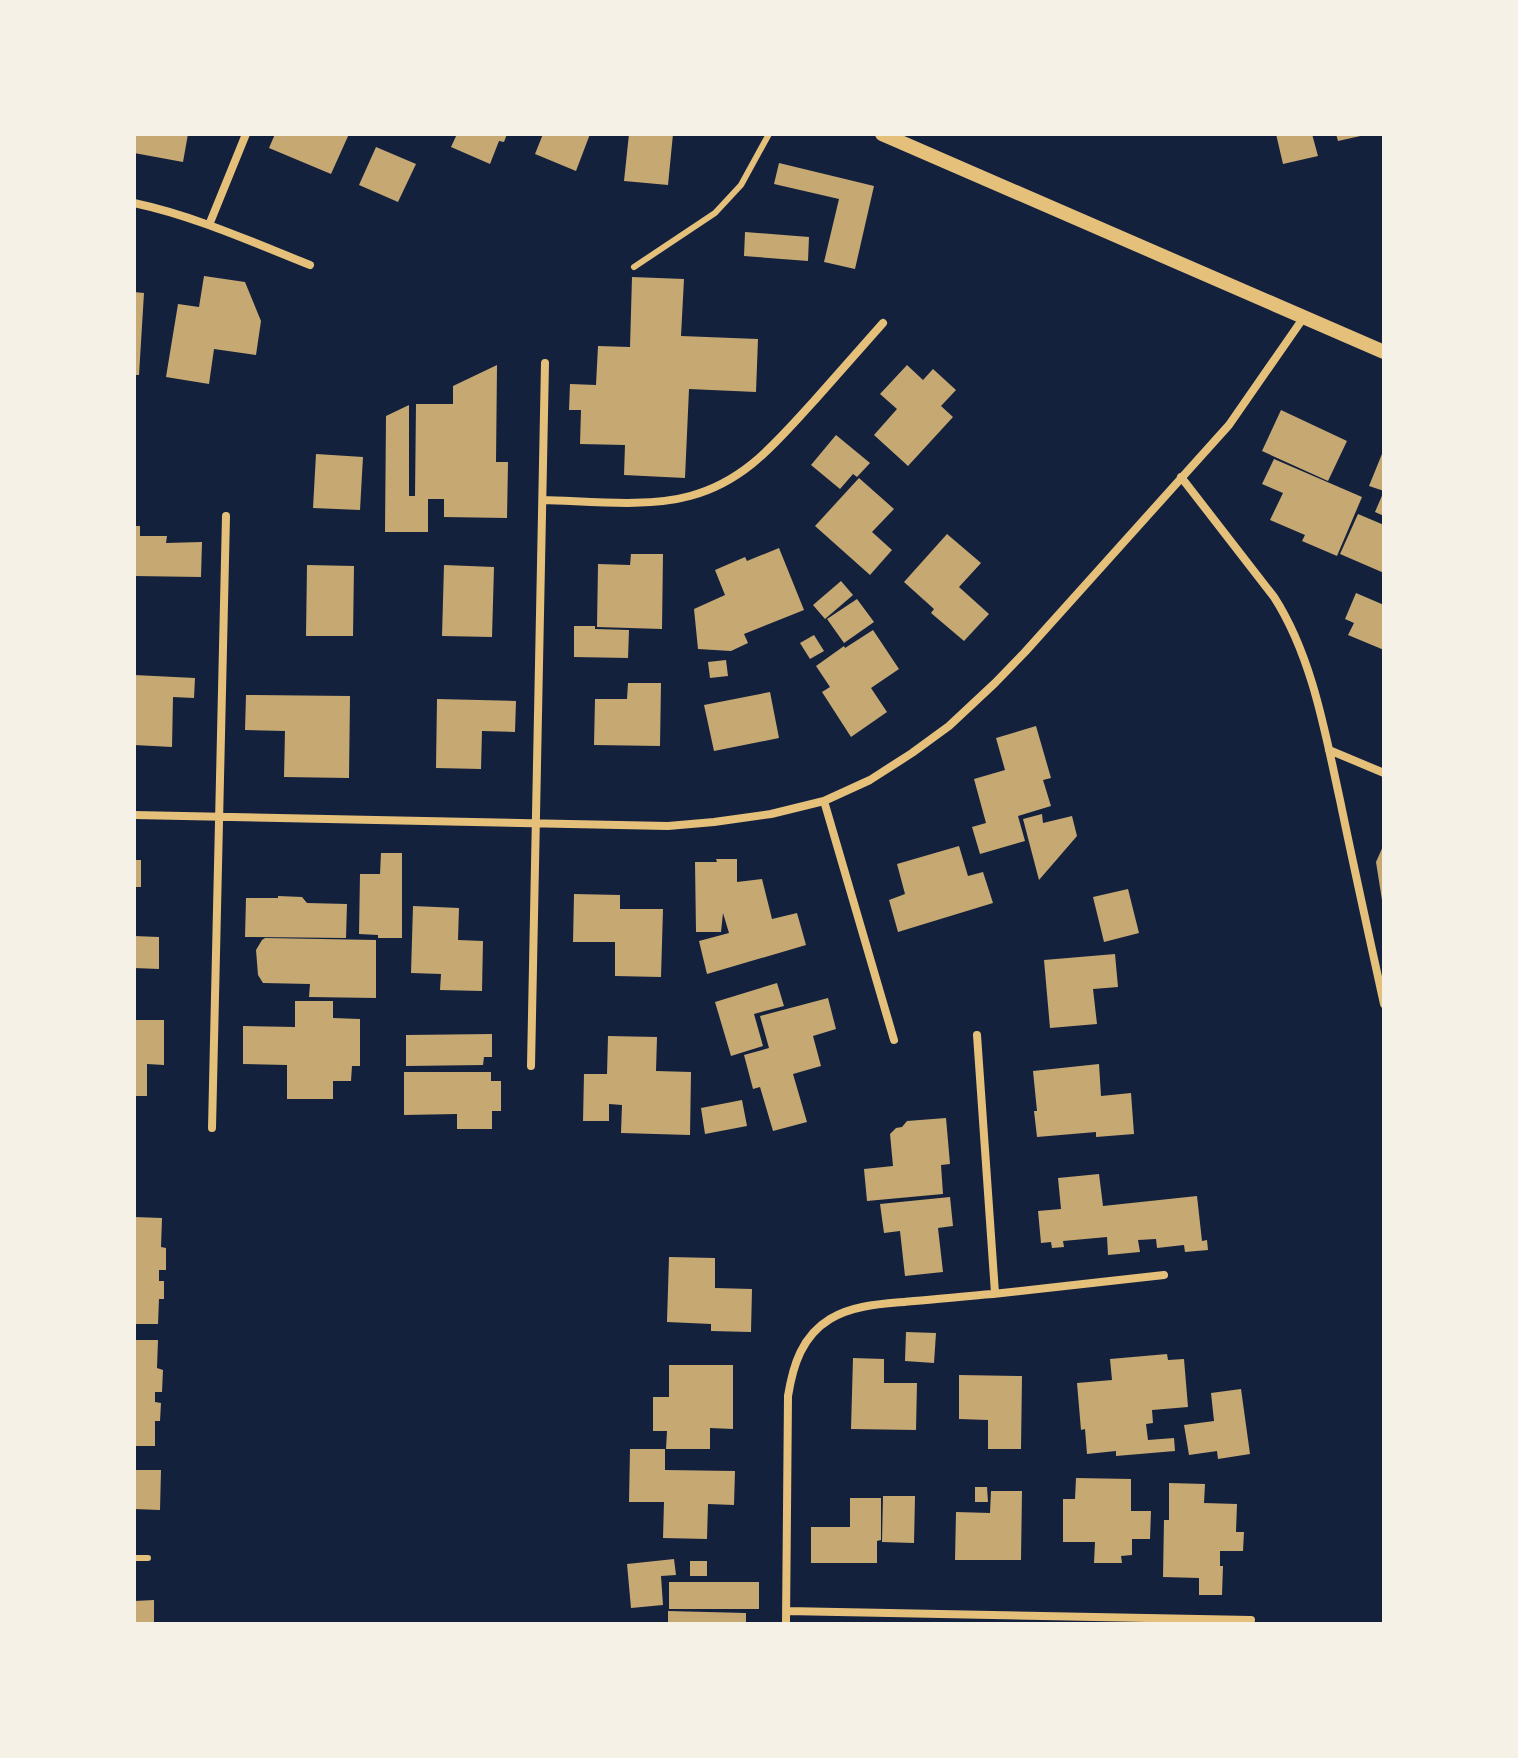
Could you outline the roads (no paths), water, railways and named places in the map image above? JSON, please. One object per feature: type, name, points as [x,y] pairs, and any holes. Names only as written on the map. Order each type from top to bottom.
[{"type":"street","points":[[209,225],[246,134]]},
{"type":"street","points":[[882,134],[1384,352]]},
{"type":"street","points":[[134,203],[209,225],[310,265]]},
{"type":"street","points":[[134,815],[668,826],[771,814],[824,801],[870,780],[912,753],[949,726],[995,683],[1229,425],[1304,317]]},
{"type":"street","points":[[543,500],[645,502],[688,497],[725,484],[752,466],[774,445],[883,323]]},
{"type":"street","points":[[531,1066],[545,363]]},
{"type":"street","points":[[1181,477],[1274,597],[1287,617],[1308,670],[1329,750],[1384,1004]]},
{"type":"street","points":[[212,1128],[226,516]]},
{"type":"street","points":[[1329,750],[1384,773]]},
{"type":"street","points":[[824,801],[894,1040]]},
{"type":"street","points":[[977,1035],[995,1293]]},
{"type":"street","points":[[786,1624],[788,1396],[793,1368],[803,1345],[815,1331],[849,1310],[871,1305],[1164,1275]]},
{"type":"street","points":[[786,1611],[1251,1620]]},
{"type":"lane","points":[[634,267],[715,213],[741,185],[769,134]]},
{"type":"lane","points":[[134,1558],[148,1558]]}]
